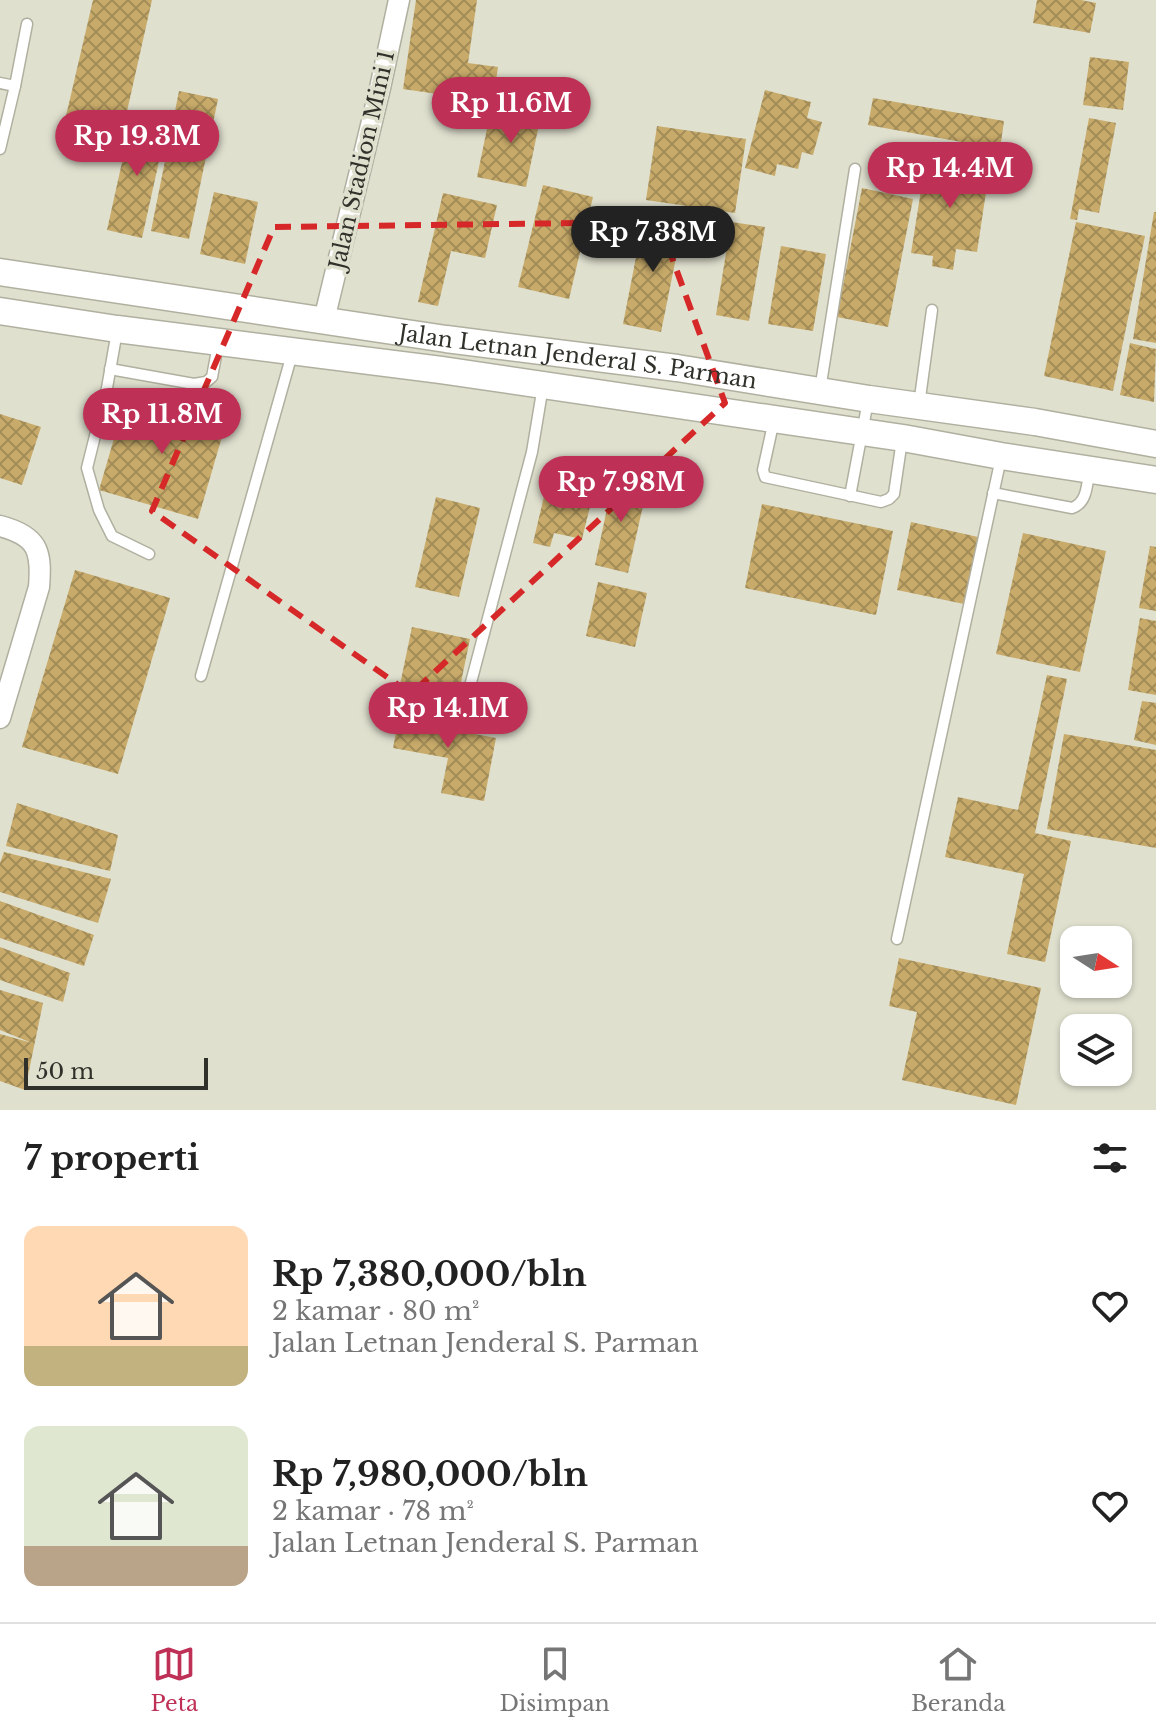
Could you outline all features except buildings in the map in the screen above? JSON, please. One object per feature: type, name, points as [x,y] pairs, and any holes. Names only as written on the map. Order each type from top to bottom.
[{"type":"street","name":"Jalan Stadion Mini 1","points":[[324,320],[399,0]]},
{"type":"street","name":"Jalan Letnan Jenderal S. Parman","points":[[0,272],[446,339],[677,368],[1035,422],[1156,444]]},
{"type":"street","points":[[169,336],[176,297]]},
{"type":"street","name":"Jalan Letnan Jenderal S. Parman","points":[[0,311],[219,343],[441,370],[903,438],[1156,480]]},
{"type":"street","points":[[441,370],[446,339]]},
{"type":"street","points":[[672,405],[677,368]]},
{"type":"street","points":[[0,718],[39,587],[41,568],[39,551],[27,538],[5,527]]},
{"type":"lane","points":[[0,149],[27,24]]},
{"type":"lane","points":[[0,83],[15,86]]},
{"type":"lane","points":[[820,390],[855,169]]},
{"type":"lane","points":[[919,405],[932,310]]},
{"type":"lane","points":[[117,329],[87,468],[99,510],[112,536],[149,554]]},
{"type":"lane","points":[[110,369],[194,384],[206,382],[212,377],[219,343]]},
{"type":"lane","points":[[201,676],[293,352]]},
{"type":"lane","points":[[460,724],[532,452],[543,386]]},
{"type":"lane","points":[[850,496],[869,399]]},
{"type":"lane","points":[[774,419],[763,470],[765,477],[881,502],[894,494],[903,438]]},
{"type":"lane","points":[[897,939],[1001,456]]},
{"type":"lane","points":[[993,493],[1072,508],[1079,506],[1083,500],[1089,470]]},
{"type":"highlighted area","points":[[659,222],[725,403],[411,694],[152,511],[274,227]]}]
